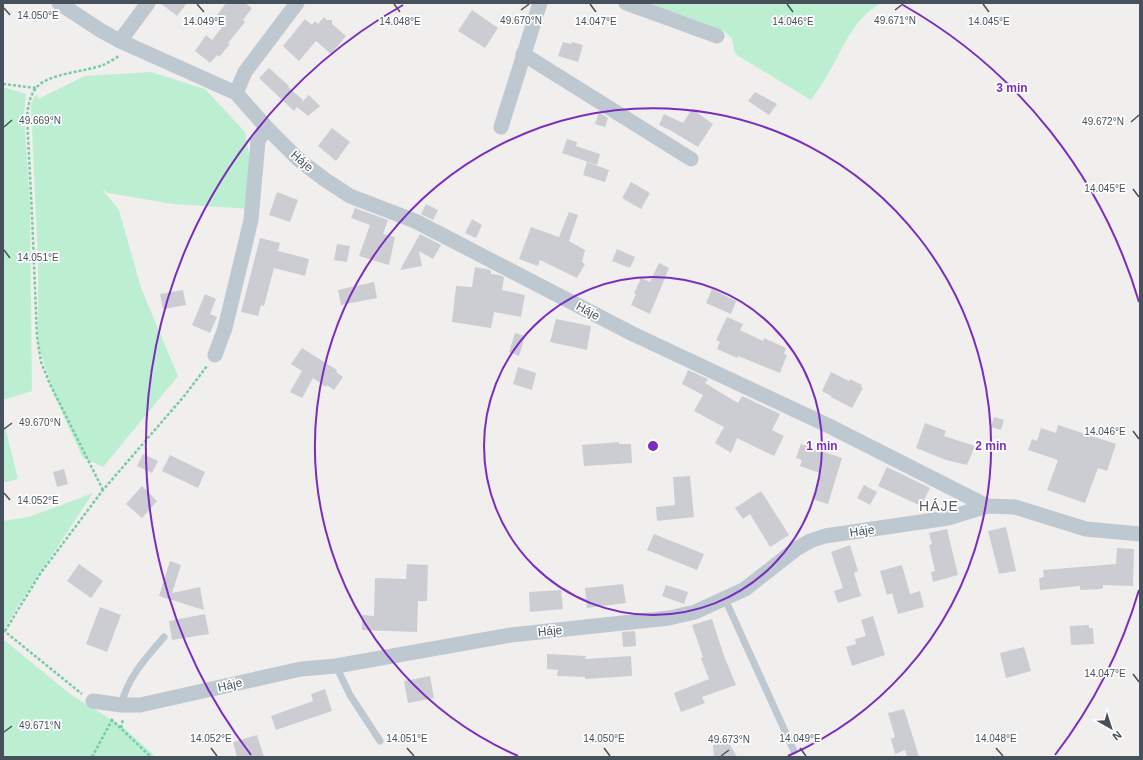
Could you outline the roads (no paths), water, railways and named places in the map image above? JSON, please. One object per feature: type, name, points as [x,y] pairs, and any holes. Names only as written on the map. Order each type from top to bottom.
[{"type":"street","points":[[59,3],[100,30],[120,41],[236,93],[245,72],[297,3]]},
{"type":"street","points":[[120,41],[148,3]]},
{"type":"street","points":[[501,127],[540,3]]},
{"type":"street","points":[[626,3],[717,36]]},
{"type":"street","points":[[523,54],[691,159]]},
{"type":"street","name":"Háje","points":[[236,93],[266,127],[298,159],[324,180],[350,196],[415,221],[633,334],[827,425],[987,506]]},
{"type":"street","points":[[215,356],[225,328],[250,220],[258,141],[266,127]]},
{"type":"street","name":"Háje","points":[[93,701],[121,705],[140,705],[302,669],[336,666],[511,635],[669,618],[695,612],[745,589],[796,549],[810,541],[825,536],[948,518],[987,506],[1015,507],[1086,529],[1140,534]]},
{"type":"lane","points":[[726,599],[794,751]]},
{"type":"lane","points":[[121,705],[125,691],[138,667],[164,638]]},
{"type":"lane","points":[[336,666],[350,694],[380,741]]},
{"type":"district","name":"HÁJE","points":[[939,506]]}]
